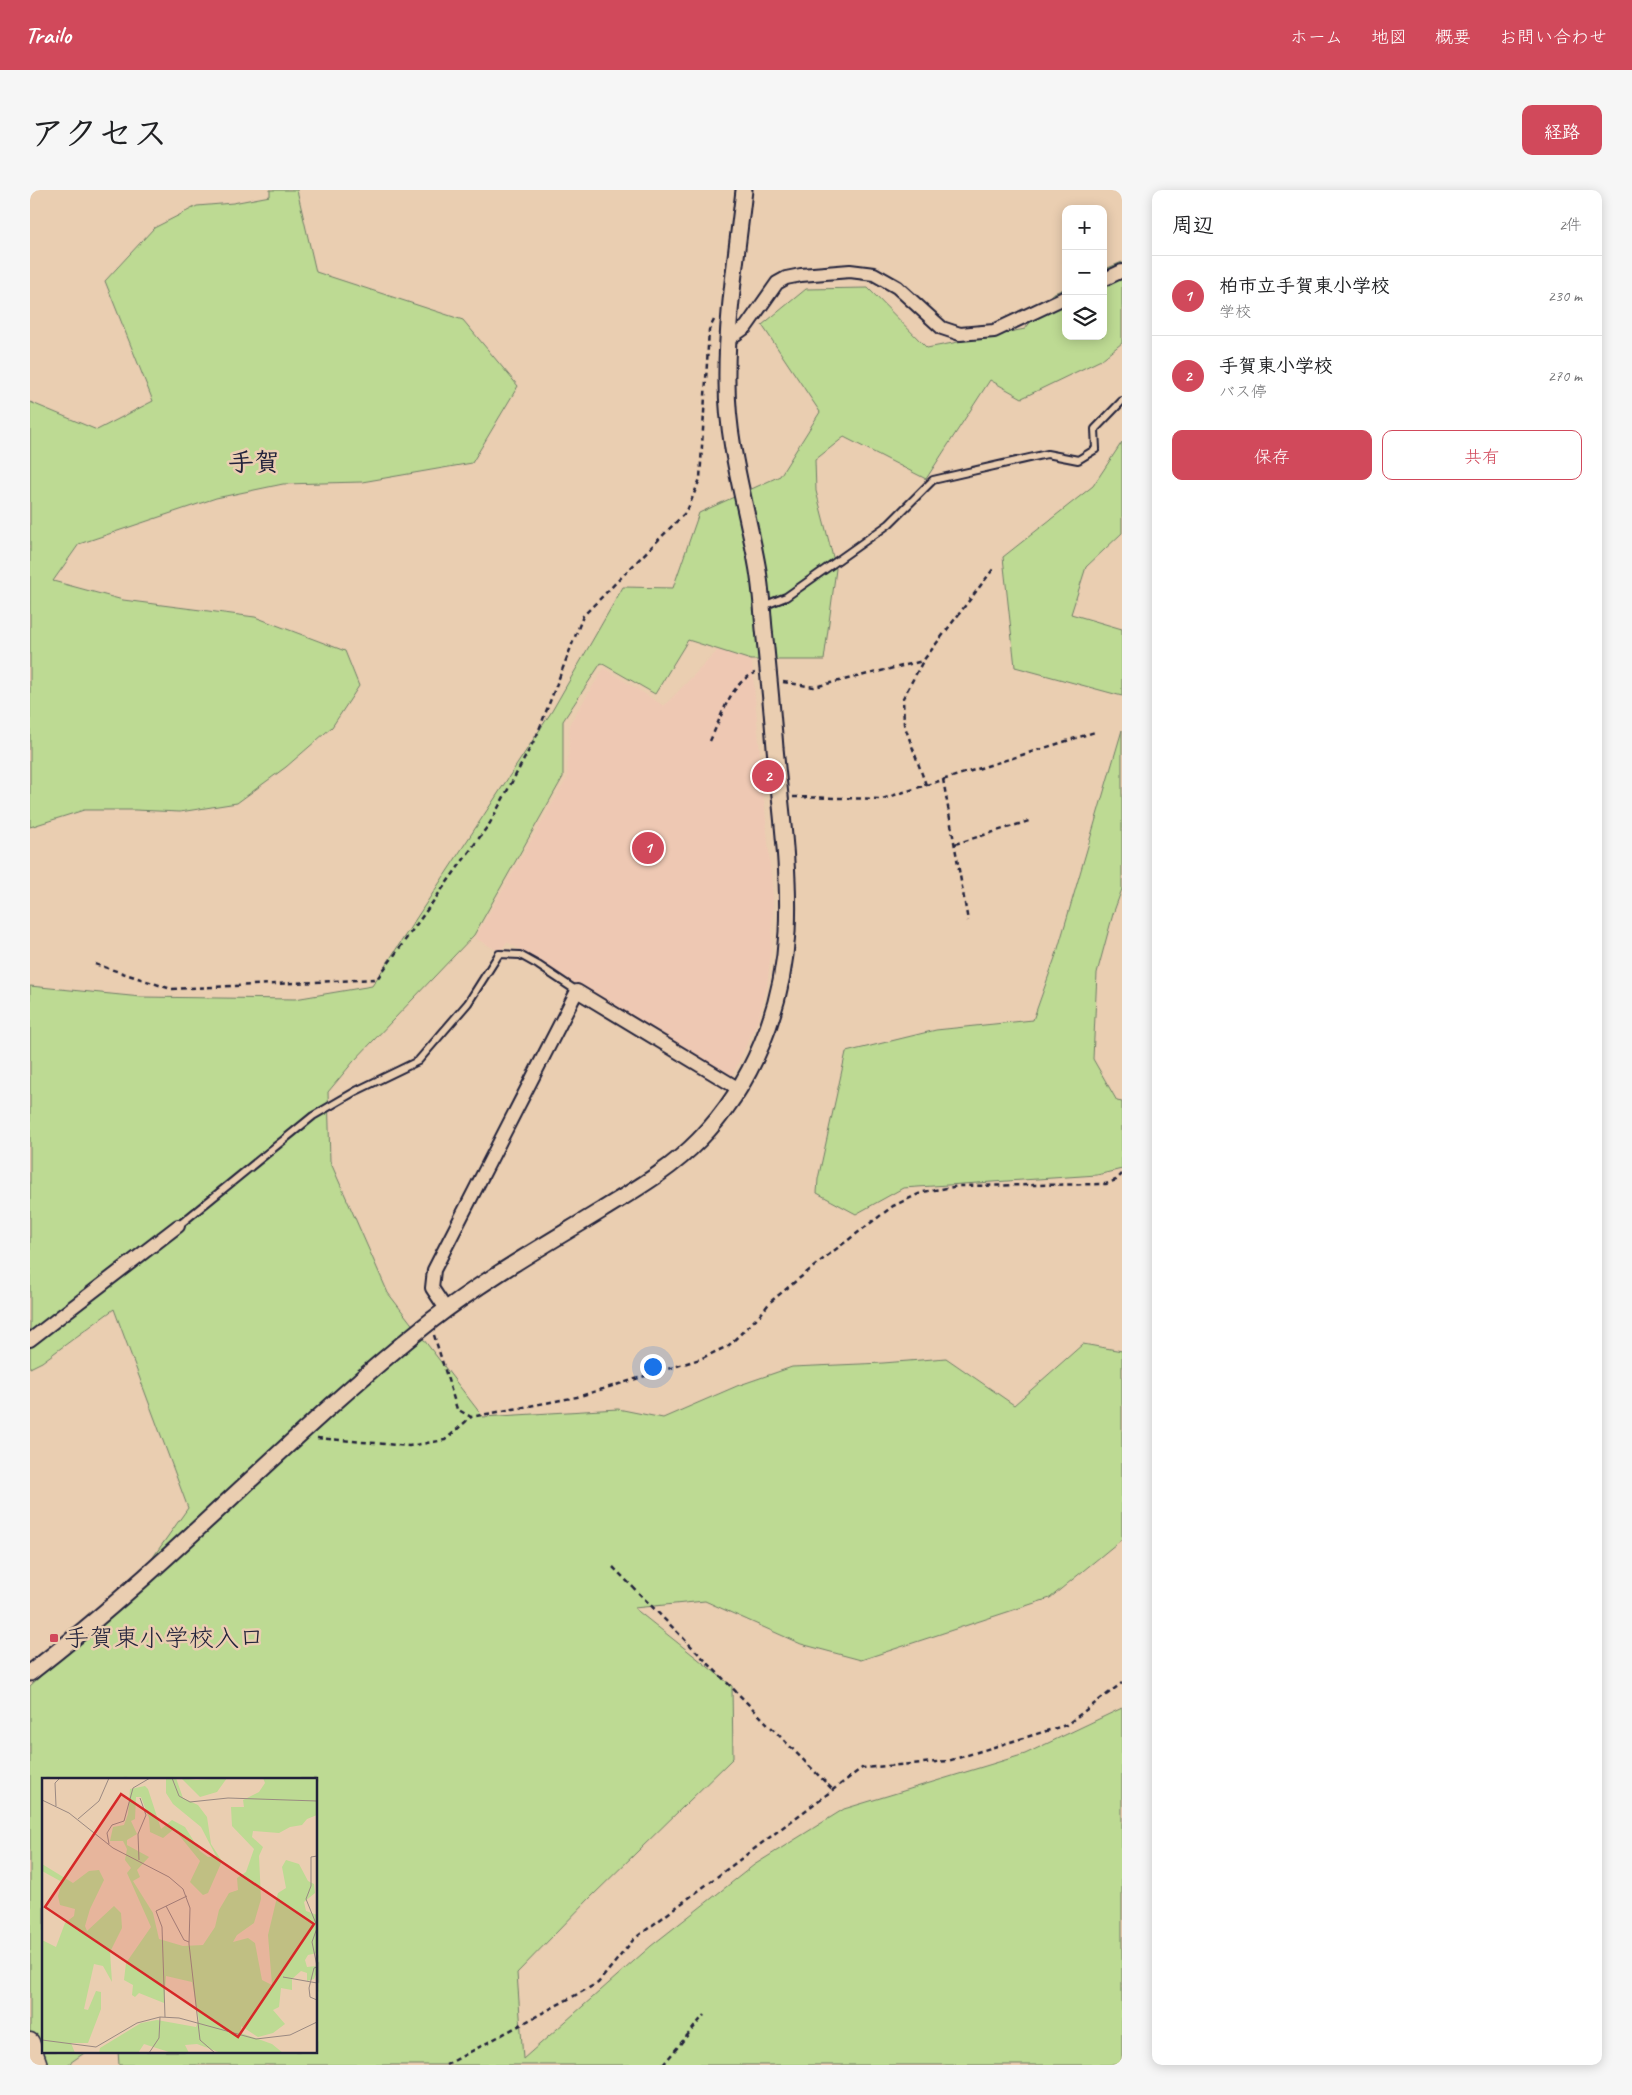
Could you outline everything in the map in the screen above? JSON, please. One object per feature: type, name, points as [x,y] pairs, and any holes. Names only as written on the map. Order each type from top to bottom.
[{"type":"main road","points":[[30,2042],[38,2065]]},
{"type":"street","points":[[30,1673],[101,1616],[355,1384],[430,1322],[502,1272],[647,1182],[675,1162],[700,1139],[739,1089],[754,1062],[767,1032],[778,997],[785,963],[787,887],[762,606],[757,567],[737,476],[730,427],[727,383],[731,315],[744,190]]},
{"type":"street","points":[[1107,278],[1122,271]]},
{"type":"street","points":[[729,339],[746,327],[777,283],[786,278],[802,275],[850,272],[874,274],[897,287],[942,328],[960,334],[994,331],[1062,300]]},
{"type":"street","points":[[446,1310],[432,1288],[434,1270],[577,991],[739,1089]]},
{"type":"street","points":[[30,1340],[178,1226]]},
{"type":"lane","points":[[762,606],[786,597],[889,524],[933,480],[1047,454],[1078,460],[1096,449],[1095,429],[1122,401]]},
{"type":"lane","points":[[178,1226],[313,1116],[356,1091],[418,1061],[468,1003],[499,954],[520,955],[538,964],[577,991]]},
{"type":"path","points":[[95,964],[171,989],[377,979],[490,823],[537,735],[582,616],[687,511],[700,479],[709,330],[713,318],[731,315]]},
{"type":"path","points":[[926,785],[904,724],[903,698],[923,661],[994,568]]},
{"type":"path","points":[[710,741],[736,687],[746,677],[769,674],[814,687],[923,661]]},
{"type":"path","points":[[780,797],[882,798],[1095,732]]},
{"type":"path","points":[[943,779],[968,921]]},
{"type":"path","points":[[955,844],[1029,821]]},
{"type":"path","points":[[298,1436],[409,1446],[446,1440],[471,1417],[577,1397],[700,1359],[728,1346],[761,1314],[770,1302],[827,1256],[893,1206],[923,1192],[959,1186],[1106,1184],[1116,1180],[1122,1174]]},
{"type":"path","points":[[430,1322],[458,1409],[471,1417]]},
{"type":"path","points":[[613,1567],[833,1790]]},
{"type":"path","points":[[446,2065],[598,1983],[634,1939],[862,1768],[948,1761],[1066,1725],[1122,1683]]},
{"type":"path","points":[[663,2065],[704,2015]]},
{"type":"shaded area","points":[[748,619],[773,898],[772,944],[767,986],[759,1018],[731,1078],[507,942],[500,952],[475,938],[567,778],[570,723],[604,668],[664,706]]},
{"type":"green space","points":[[270,190],[297,190],[316,272],[463,320],[518,386],[472,463],[362,482],[283,484],[216,498],[79,544],[53,581],[123,600],[255,617],[345,651],[359,686],[332,727],[286,767],[237,803],[180,812],[84,810],[30,827],[30,402],[97,430],[153,401],[105,281],[154,228],[197,206],[233,203],[270,196]]},
{"type":"green space","points":[[1122,262],[1122,343],[1101,360],[1022,398],[990,380],[926,479],[844,437],[815,460],[816,491],[836,569],[824,660],[751,660],[688,640],[655,694],[601,663],[563,721],[563,777],[474,935],[353,1062],[328,1092],[330,1161],[388,1293],[483,1417],[618,1409],[663,1418],[737,1386],[792,1367],[946,1358],[1014,1405],[1083,1344],[1122,1351],[1122,1539],[1050,1598],[861,1660],[801,1644],[705,1601],[634,1608],[732,1686],[733,1758],[590,1898],[517,1973],[523,2059],[651,1946],[754,1865],[844,1809],[1025,1754],[1122,1708],[1122,2065],[119,2065],[118,2052],[318,2052],[318,1778],[42,1778],[42,2052],[86,2052],[67,2065],[30,2065],[30,1686],[124,1598],[188,1508],[114,1309],[42,1362],[30,1368],[30,986],[141,997],[295,999],[372,986],[552,711],[623,587],[673,588],[699,513],[780,476],[820,412],[762,325],[806,289],[868,288],[927,348],[1025,329],[1052,294],[1062,290],[1062,340],[1107,340],[1107,268]]},
{"type":"green space","points":[[1122,442],[1122,533],[1086,567],[1071,614],[1122,629],[1122,696],[1015,667],[1003,557],[1093,486]]},
{"type":"green space","points":[[1122,730],[1122,889],[1097,973],[1093,1059],[1117,1101],[1122,1102],[1122,1169],[1097,1175],[903,1188],[856,1214],[817,1193],[818,1179],[846,1052],[936,1030],[1033,1020],[1057,952]]},
{"type":"place","name":"手賀東小学校","points":[[768,776]]},
{"type":"place","name":"柏市立手賀東小学校","points":[[648,848]]},
{"type":"place","name":"手賀東小学校入口","points":[[54,1638]]},
{"type":"district","name":"手賀","points":[[254,462]]}]
